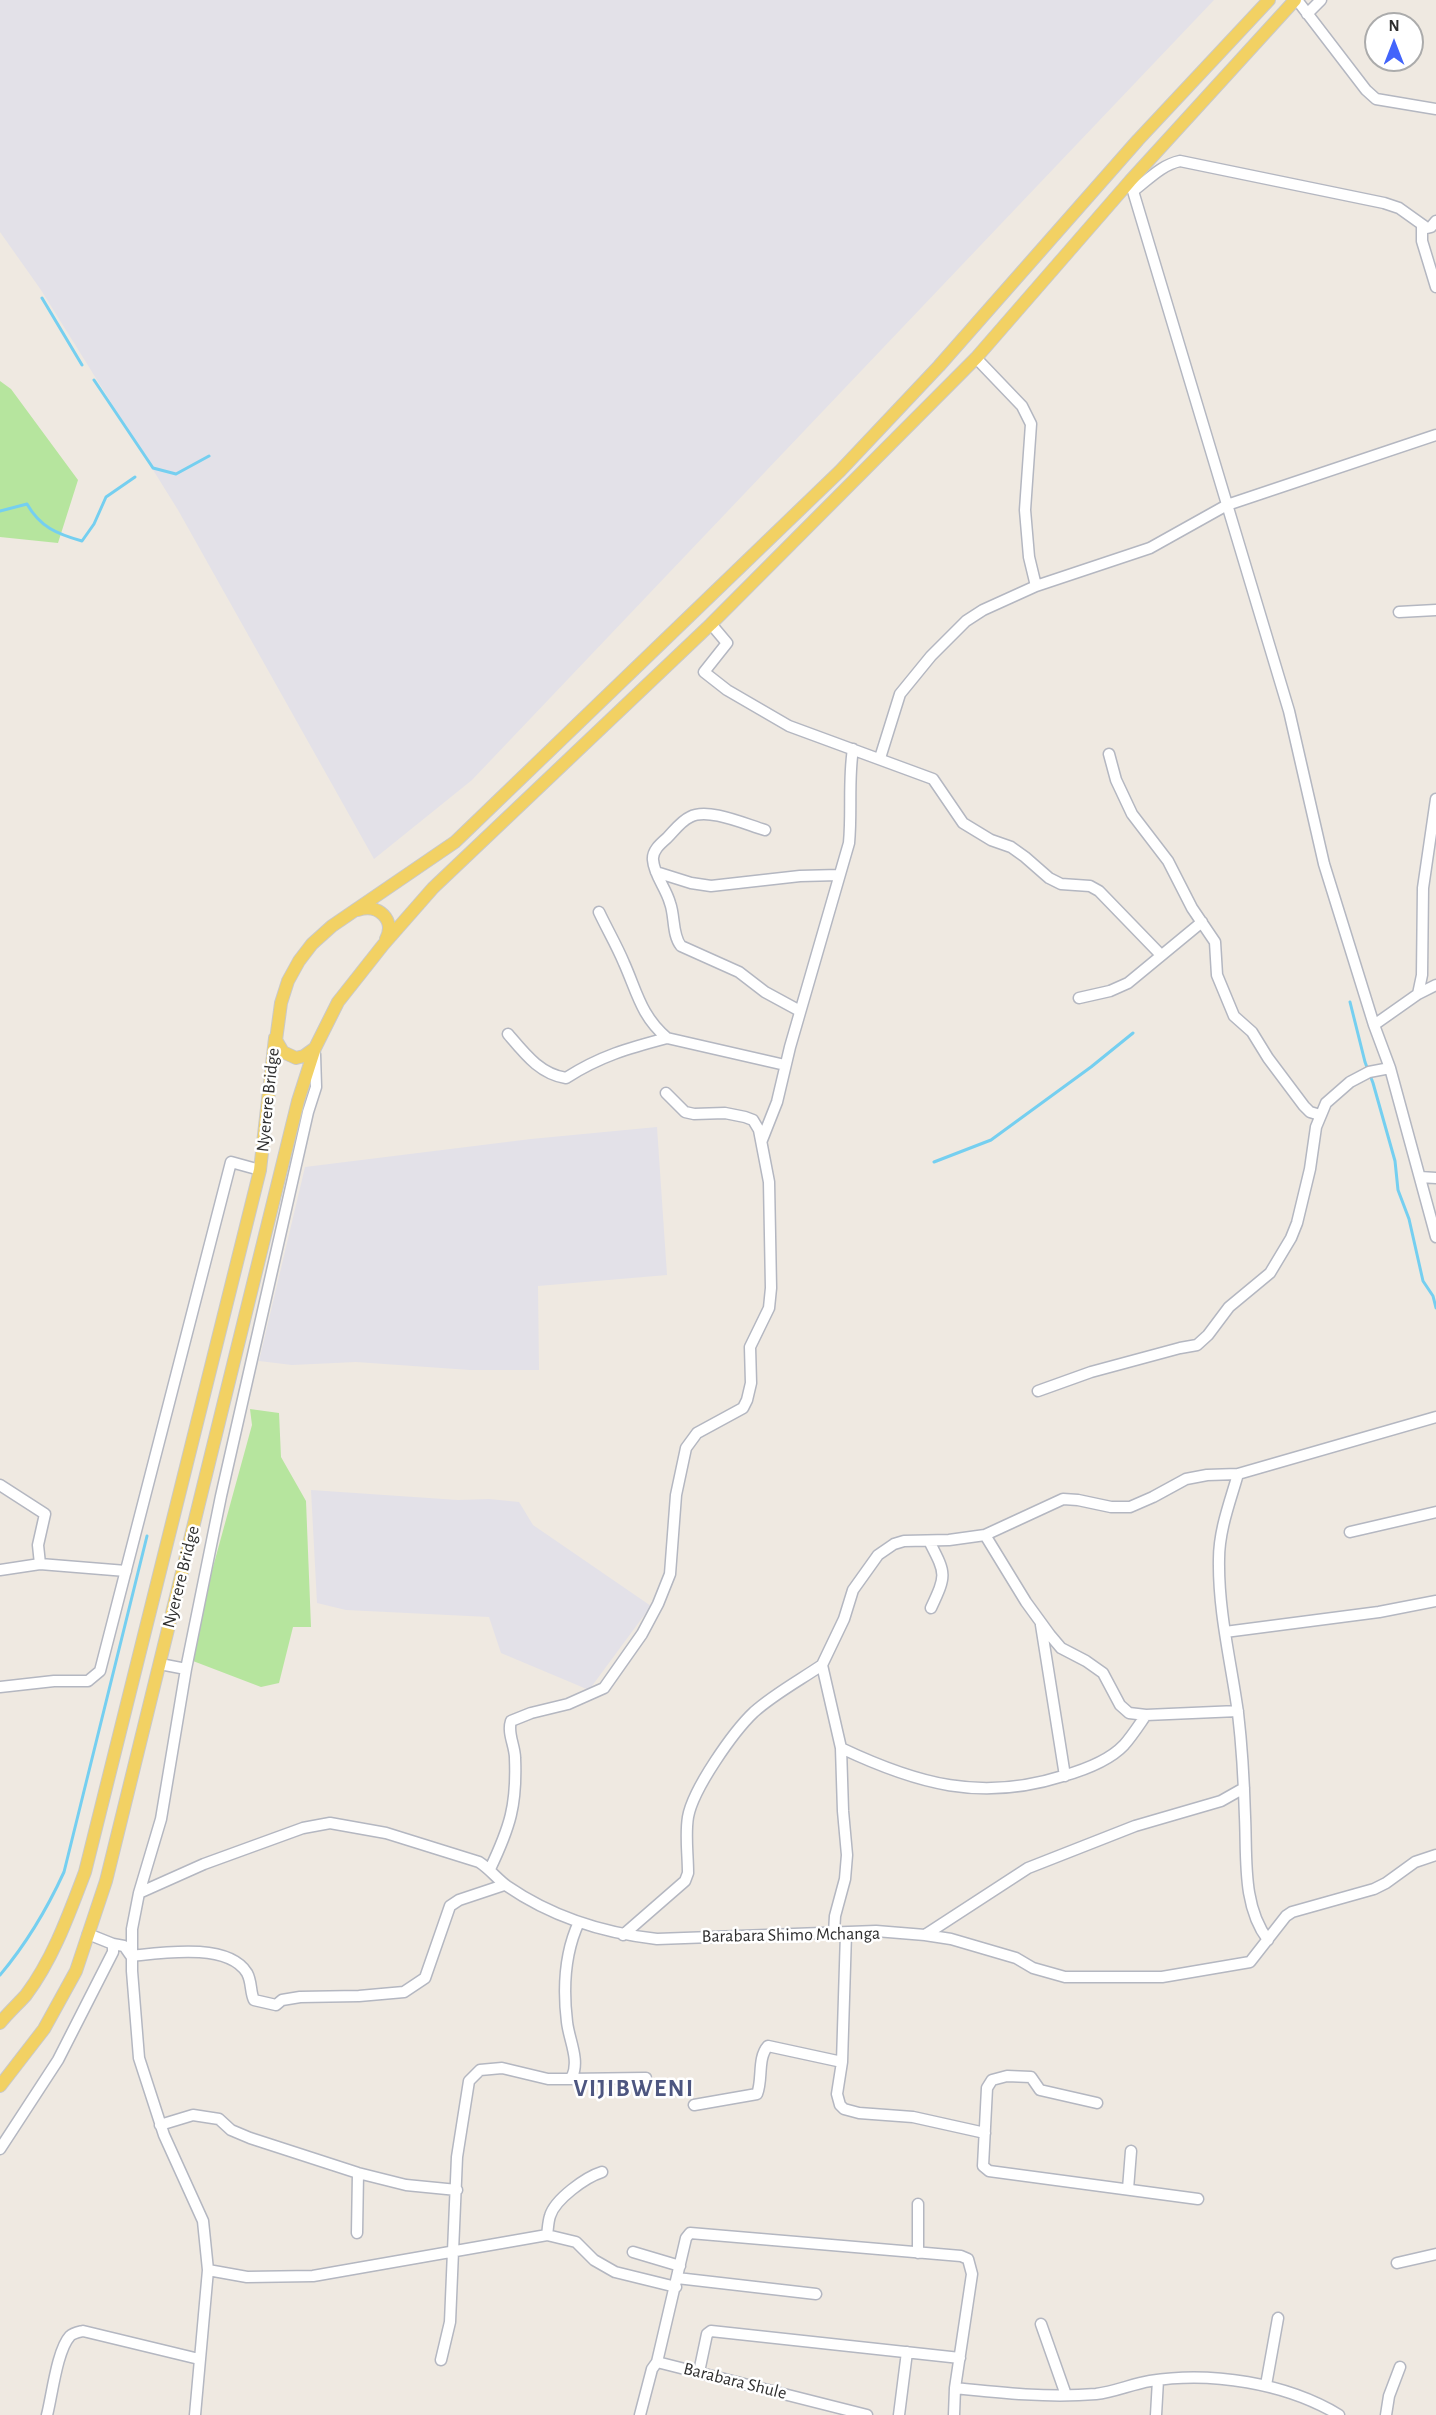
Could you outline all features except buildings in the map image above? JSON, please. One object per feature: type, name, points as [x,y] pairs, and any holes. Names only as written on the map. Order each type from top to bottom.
[{"type":"main road","name":"Nyerere Bridge","points":[[0,2023],[26,1994],[49,1957],[85,1872],[260,1170],[281,1003],[288,981],[299,961],[312,944],[332,926],[455,842],[840,471],[947,357],[1138,140],[1269,0]]},
{"type":"main road","name":"Nyerere Bridge","points":[[0,2086],[44,2030],[76,1971],[106,1881],[298,1101],[315,1048],[338,1002],[382,945],[433,888],[711,624],[976,358],[1296,0]]},
{"type":"main road","points":[[352,912],[369,907],[381,912],[389,923],[389,929],[382,945]]},
{"type":"main road","points":[[276,1032],[278,1047],[289,1056],[304,1056],[315,1048]]},
{"type":"street","points":[[1296,0],[1366,90],[1376,99],[1436,110]]},
{"type":"street","points":[[1307,14],[1321,0]]},
{"type":"street","points":[[1436,220],[1430,228],[1422,226],[1398,208],[1384,203],[1180,161],[1162,168],[1131,186],[1286,701],[1324,864],[1374,1025],[1390,1068],[1436,1237]]},
{"type":"street","points":[[1422,226],[1422,241],[1436,287]]},
{"type":"street","points":[[976,358],[1022,406],[1031,424],[1024,510],[1029,557],[1036,586]]},
{"type":"street","points":[[880,759],[900,694],[966,621],[983,610],[1036,586],[1150,548],[1227,505],[1436,435]]},
{"type":"street","points":[[1399,612],[1436,610]]},
{"type":"street","points":[[711,624],[727,643],[704,672],[727,690],[789,726],[933,779],[963,823],[991,840],[1011,847],[1025,856],[1049,878],[1061,884],[1090,886],[1099,891],[1161,955]]},
{"type":"street","points":[[762,1141],[777,1102],[800,1011],[849,843],[850,776],[853,749]]},
{"type":"street","points":[[1109,754],[1116,780],[1132,814],[1168,861],[1192,908],[1215,942],[1217,975],[1234,1016],[1252,1032],[1268,1058],[1304,1106],[1310,1112],[1320,1115]]},
{"type":"street","points":[[1418,994],[1422,975],[1423,888],[1436,799]]},
{"type":"street","points":[[765,830],[712,814],[697,814],[688,818],[653,854],[653,864],[670,901],[675,924],[675,940],[681,946],[739,972],[765,992],[800,1011]]},
{"type":"street","points":[[656,872],[691,883],[711,886],[800,876],[839,875]]},
{"type":"street","points":[[599,912],[624,963],[639,1002],[654,1027],[667,1038],[785,1065]]},
{"type":"street","points":[[1079,998],[1110,991],[1128,983],[1202,922]]},
{"type":"street","points":[[1374,1025],[1418,994],[1436,985]]},
{"type":"street","points":[[508,1034],[532,1062],[555,1076],[566,1078],[589,1064],[621,1050],[667,1038]]},
{"type":"street","points":[[195,2415],[208,2270],[202,2221],[160,2125],[139,2058],[131,1956],[134,1912],[161,1819],[186,1669],[223,1485],[308,1112],[316,1087],[315,1048]]},
{"type":"street","points":[[1038,1391],[1091,1372],[1197,1345],[1208,1335],[1229,1307],[1270,1273],[1291,1238],[1297,1223],[1310,1169],[1320,1115],[1333,1095],[1350,1082],[1369,1072],[1390,1068]]},
{"type":"street","points":[[490,1869],[510,1825],[516,1795],[515,1754],[509,1726],[511,1721],[531,1713],[568,1704],[604,1688],[642,1634],[658,1604],[670,1574],[676,1495],[686,1448],[697,1433],[734,1414],[747,1400],[751,1383],[750,1347],[769,1308],[771,1288],[769,1182],[759,1130],[753,1120],[725,1113],[685,1112],[666,1093]]},
{"type":"street","points":[[0,1687],[54,1681],[80,1682],[94,1678],[100,1671],[231,1162],[260,1170]]},
{"type":"street","points":[[1420,1177],[1436,1178]]},
{"type":"street","points":[[624,1935],[685,1881],[688,1873],[688,1816],[706,1776],[754,1712],[822,1665],[844,1619],[854,1590],[878,1555],[894,1544],[985,1535],[1064,1499],[1111,1507],[1130,1507],[1185,1479],[1207,1475],[1238,1474],[1436,1417]]},
{"type":"street","points":[[1238,1474],[1222,1530],[1219,1558],[1229,1669],[1238,1711],[1248,1887],[1254,1915],[1268,1941]]},
{"type":"street","points":[[0,1485],[45,1514],[38,1545],[40,1564]]},
{"type":"street","points":[[1350,1532],[1436,1512]]},
{"type":"street","points":[[985,1535],[1040,1621],[1061,1648],[1103,1673],[1124,1710],[1129,1713],[1146,1715],[1238,1711]]},
{"type":"street","points":[[929,1540],[944,1574],[942,1585],[931,1608]]},
{"type":"street","points":[[0,1570],[40,1564],[126,1570]]},
{"type":"street","points":[[1225,1632],[1379,1612],[1436,1601]]},
{"type":"street","points":[[1040,1621],[1065,1776]]},
{"type":"street","points":[[160,1664],[186,1669]]},
{"type":"street","points":[[822,1665],[841,1748],[847,1855],[845,1879],[834,1933]]},
{"type":"street","points":[[841,1748],[884,1768],[944,1786],[988,1788],[1034,1786],[1087,1769],[1123,1746],[1146,1715]]},
{"type":"street","points":[[925,1935],[1028,1868],[1135,1826],[1221,1801],[1244,1788]]},
{"type":"street","name":"Barabara Shimo Mchanga","points":[[139,1893],[236,1852],[303,1828],[330,1823],[386,1833],[468,1858],[490,1869],[504,1885],[550,1911],[624,1935],[657,1939],[876,1931],[951,1939],[1016,1958],[1033,1968],[1065,1977],[1162,1977],[1243,1964],[1256,1958],[1286,1916],[1292,1912],[1374,1889],[1414,1863],[1436,1855]]},
{"type":"street","points":[[131,1956],[187,1950],[224,1958],[241,1966],[248,1974],[254,2000],[271,2005],[300,1997],[359,1996],[404,1992],[425,1978],[450,1906],[459,1900],[504,1885]]},
{"type":"street","points":[[568,2079],[572,2077],[576,2062],[567,2020],[567,1964],[571,1940],[579,1922]]},
{"type":"street","points":[[846,1933],[842,2062],[837,2094],[840,2105],[844,2109],[859,2113],[913,2117],[985,2133]]},
{"type":"street","points":[[88,1934],[124,1946],[131,1956]]},
{"type":"street","points":[[0,2149],[58,2060],[109,1962],[113,1944]]},
{"type":"street","points":[[694,2105],[757,2094],[762,2061],[768,2046],[842,2062]]},
{"type":"street","points":[[441,2360],[450,2322],[457,2157],[469,2081],[480,2070],[502,2068],[548,2079],[646,2078]]},
{"type":"street","points":[[1097,2103],[1040,2090],[1031,2077],[1007,2076],[992,2080],[988,2083],[983,2166],[989,2171],[1198,2199]]},
{"type":"street","points":[[160,2125],[193,2115],[219,2119],[231,2130],[249,2138],[358,2173],[406,2185],[457,2190]]},
{"type":"street","points":[[1128,2189],[1131,2151]]},
{"type":"street","points":[[547,2235],[550,2214],[556,2205],[590,2176],[602,2172]]},
{"type":"street","points":[[357,2233],[358,2173]]},
{"type":"street","points":[[918,2204],[918,2253]]},
{"type":"street","points":[[640,2415],[652,2369],[657,2362],[686,2238],[690,2233],[968,2259],[972,2274],[955,2388],[954,2415]]},
{"type":"street","points":[[208,2270],[247,2277],[313,2276],[547,2235],[576,2242],[594,2260],[615,2272],[677,2282],[816,2294]]},
{"type":"street","points":[[633,2252],[680,2266]]},
{"type":"street","points":[[1396,2264],[1436,2254]]},
{"type":"street","points":[[1266,2385],[1278,2318]]},
{"type":"street","points":[[1041,2324],[1066,2395]]},
{"type":"street","points":[[47,2415],[58,2364],[70,2335],[83,2331],[199,2360]]},
{"type":"street","points":[[699,2372],[707,2334],[711,2331],[960,2358]]},
{"type":"street","points":[[899,2415],[907,2352]]},
{"type":"street","name":"Barabara Shule","points":[[657,2362],[867,2415]]},
{"type":"street","points":[[1386,2415],[1389,2396],[1400,2367]]},
{"type":"street","points":[[955,2388],[1025,2396],[1066,2395],[1102,2393],[1158,2380],[1224,2380],[1266,2385],[1318,2402],[1339,2415]]},
{"type":"street","points":[[1155,2415],[1158,2380]]},
{"type":"shaded area","points":[[0,0],[1214,0],[472,780],[374,859],[178,510],[41,290],[0,232]]},
{"type":"shaded area","points":[[657,1127],[667,1275],[538,1286],[539,1370],[470,1370],[356,1362],[292,1365],[259,1361],[305,1167],[531,1139]]},
{"type":"shaded area","points":[[311,1490],[519,1502],[533,1525],[651,1606],[589,1690],[501,1653],[489,1617],[346,1610],[317,1603]]},
{"type":"green space","points":[[0,381],[11,389],[78,480],[58,543],[0,537]]},
{"type":"green space","points":[[250,1409],[279,1413],[281,1457],[306,1501],[311,1627],[293,1627],[279,1683],[261,1687],[193,1661],[191,1647],[252,1425]]},
{"type":"waterway","points":[[42,298],[82,365]]},
{"type":"waterway","points":[[94,380],[153,468],[176,474],[209,456]]},
{"type":"waterway","points":[[0,511],[27,504],[44,524],[65,536],[82,541],[94,524],[106,497],[135,477]]},
{"type":"waterway","points":[[1350,1002],[1365,1062],[1395,1161],[1398,1190],[1409,1219],[1423,1281],[1433,1296],[1436,1308]]},
{"type":"waterway","points":[[934,1162],[991,1140],[1091,1067],[1133,1033]]},
{"type":"waterway","points":[[0,1975],[36,1925],[64,1872],[147,1536]]},
{"type":"district","name":"VIJIBWENI","points":[[634,2089]]}]
